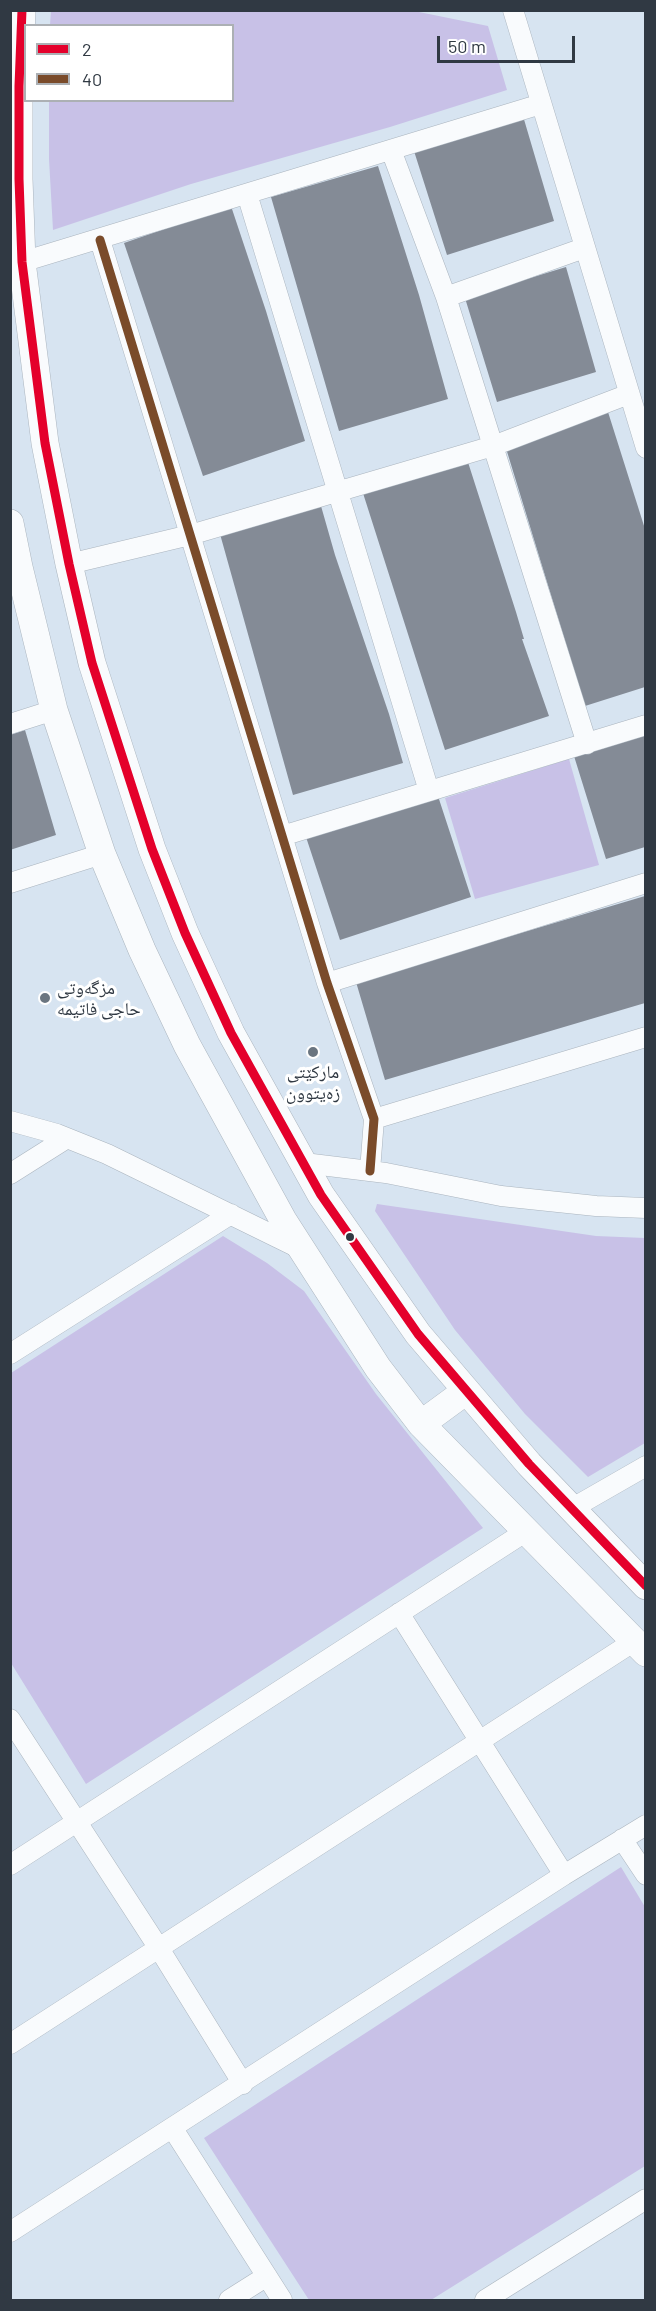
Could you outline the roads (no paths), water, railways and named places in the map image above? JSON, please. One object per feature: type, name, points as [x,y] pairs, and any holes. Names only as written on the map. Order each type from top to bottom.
[{"type":"street","points":[[22,10],[19,156],[22,262],[20,331],[92,663],[152,849],[184,933],[231,1033],[321,1195],[418,1334],[529,1464],[645,1586]]},
{"type":"street","points":[[513,10],[645,448]]},
{"type":"street","points":[[22,262],[541,104]]},
{"type":"street","points":[[391,150],[446,297],[588,744]]},
{"type":"street","points":[[247,194],[429,791]]},
{"type":"street","points":[[100,240],[327,983],[374,1119],[370,1171]]},
{"type":"street","points":[[446,297],[584,248]]},
{"type":"street","points":[[69,564],[190,535],[493,446],[629,394]]},
{"type":"street","points":[[10,523],[15,569],[54,710],[102,854],[142,950],[187,1045],[283,1220],[378,1368],[421,1425],[639,1647],[479,1742],[160,1950],[10,2044]]},
{"type":"street","points":[[10,723],[54,710]]},
{"type":"street","points":[[282,836],[645,725]]},
{"type":"street","points":[[10,883],[102,854]]},
{"type":"street","points":[[327,983],[645,883]]},
{"type":"street","points":[[374,1119],[645,1037]]},
{"type":"street","points":[[10,1121],[67,1138],[156,1177],[302,1250]]},
{"type":"street","points":[[10,1174],[67,1138]]},
{"type":"street","points":[[304,1163],[370,1171],[501,1196],[596,1206],[645,1208]]},
{"type":"street","points":[[10,1354],[231,1214]]},
{"type":"street","points":[[421,1425],[466,1390]]},
{"type":"street","points":[[571,1509],[645,1466]]},
{"type":"street","points":[[10,1865],[77,1824],[525,1532]]},
{"type":"street","points":[[399,1613],[564,1875]]},
{"type":"street","points":[[10,1719],[160,1950],[243,2084]]},
{"type":"street","points":[[10,2232],[645,1825]]},
{"type":"street","points":[[622,1839],[645,1875]]},
{"type":"street","points":[[173,2129],[282,2301]]},
{"type":"street","points":[[485,2301],[645,2199]]},
{"type":"street","points":[[229,2301],[267,2276]]},
{"type":"place","name":"مزگەوتی حاجی فاتیمە","points":[[45,998]]},
{"type":"place","name":"مارکێتی زەیتوون","points":[[313,1052]]}]
